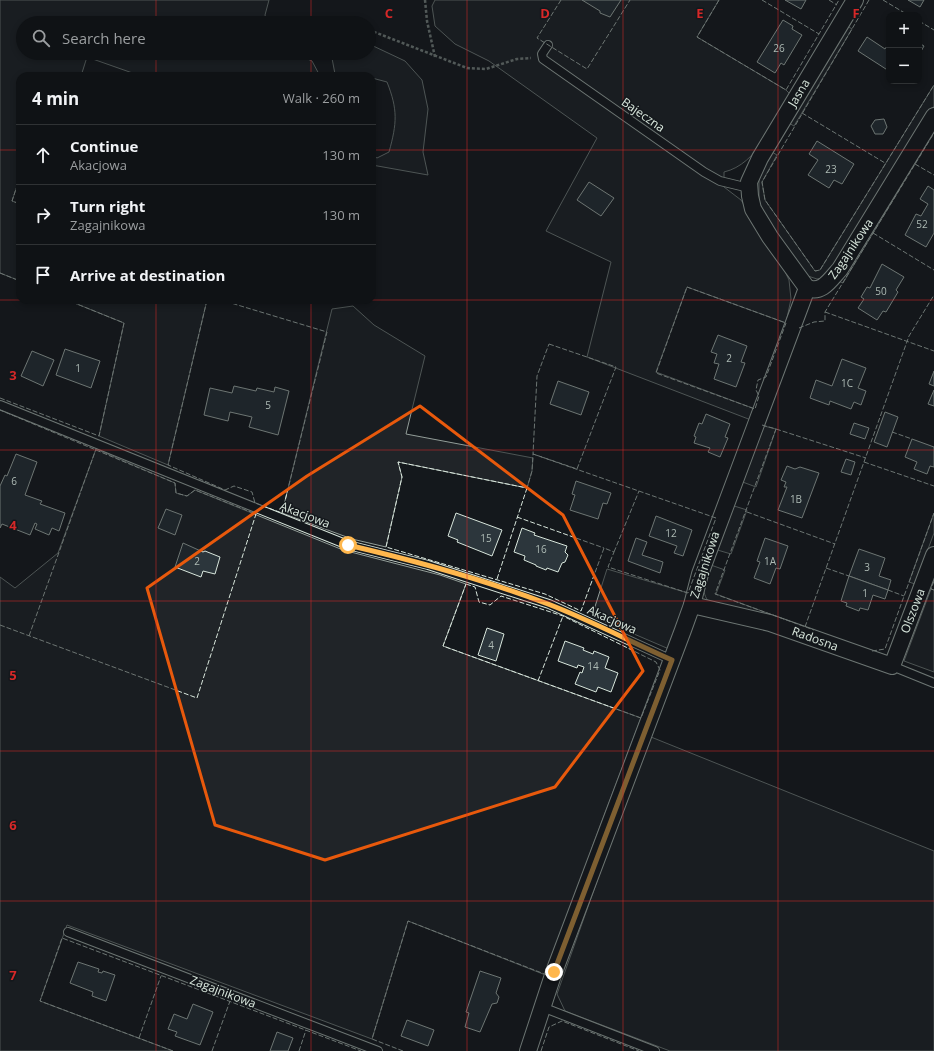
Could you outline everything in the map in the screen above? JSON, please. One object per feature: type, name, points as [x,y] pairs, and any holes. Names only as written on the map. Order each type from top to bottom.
[{"type":"street","name":"Jasna","points":[[749,188],[749,182],[760,158],[855,0]]},
{"type":"street","name":"Zagajnikowa","points":[[528,1051],[554,972],[672,660],[692,605],[700,574],[807,288],[817,290],[823,287],[840,269],[934,116]]},
{"type":"street","points":[[749,188],[751,202],[758,219],[807,288]]},
{"type":"street","name":"Olszowa","points":[[892,666],[934,555]]},
{"type":"street","name":"Radosna","points":[[692,605],[770,623],[892,666]]},
{"type":"lane","points":[[542,57],[548,45]]},
{"type":"lane","name":"Bajeczna","points":[[542,57],[704,172],[720,181],[749,188]]},
{"type":"lane","name":"Akacjowa","points":[[0,405],[348,545],[434,567],[549,604],[672,660]]},
{"type":"lane","name":"Radosna","points":[[892,666],[934,684]]},
{"type":"lane","name":"Zagajnikowa","points":[[68,932],[378,1051]]},
{"type":"lane","points":[[542,1007],[655,1051]]},
{"type":"path","points":[[425,0],[427,21],[435,57]]},
{"type":"path","points":[[376,33],[435,57],[467,68],[486,70],[517,59],[542,57]]},
{"type":"highlighted area","points":[[420,406],[563,515],[643,671],[555,787],[325,860],[215,825],[147,588],[307,476]]},
{"type":"shaded area","points":[[0,0],[269,0],[265,16],[16,16],[16,60],[86,60],[82,72],[16,72],[16,189],[12,201],[16,202],[16,279],[0,273]]},
{"type":"shaded area","points":[[435,0],[719,0],[697,37],[786,90],[790,94],[771,129],[755,151],[736,168],[724,172],[724,187],[741,200],[781,263],[789,280],[791,299],[786,323],[687,287],[656,372],[755,409],[751,420],[587,357],[611,262],[546,231],[597,138],[489,61],[455,44],[435,26],[432,6]]},
{"type":"shaded area","points":[[846,25],[852,29],[794,126],[787,122]]},
{"type":"shaded area","points":[[376,47],[405,61],[422,80],[428,109],[423,152],[428,175],[376,166],[376,157],[389,152],[394,133],[395,109],[387,82],[376,79],[376,72],[335,72],[332,60],[376,60]]},
{"type":"shaded area","points":[[96,60],[310,60],[312,61],[318,72],[130,72]]},
{"type":"shaded area","points":[[934,85],[934,106],[839,261],[822,278],[817,279],[805,275],[764,214],[759,201],[759,176],[772,152],[777,155],[762,182],[765,200],[815,271],[820,270]]},
{"type":"shaded area","points":[[897,183],[902,185],[843,283],[838,281]]},
{"type":"shaded area","points":[[77,304],[206,304],[168,465],[99,436],[124,323]]},
{"type":"shaded area","points":[[353,306],[374,325],[425,356],[406,434],[533,458],[532,471],[527,488],[398,462],[402,477],[386,547],[352,539],[282,513],[332,309]]},
{"type":"shaded area","points":[[760,425],[776,429],[756,487],[740,481]]},
{"type":"shaded area","points":[[96,449],[175,483],[176,493],[187,496],[195,490],[343,550],[440,575],[466,584],[443,646],[641,718],[593,845],[548,976],[408,921],[372,1039],[67,925],[40,1001],[173,1051],[0,1051],[0,577],[15,588],[58,553]]},
{"type":"shaded area","points":[[731,505],[747,510],[731,554],[714,549]]},
{"type":"shaded area","points":[[934,513],[934,533],[915,584],[909,582]]},
{"type":"shaded area","points":[[708,564],[725,570],[716,594],[805,627],[708,601],[703,588]]},
{"type":"shaded area","points":[[607,569],[688,593],[669,649],[592,616]]},
{"type":"shaded area","points":[[931,589],[934,590],[934,672],[904,661]]},
{"type":"shaded area","points":[[651,737],[934,851],[934,1051],[670,1051],[565,1011],[557,994],[612,839]]},
{"type":"building","points":[[582,0],[621,0],[610,17],[600,13],[600,11]]},
{"type":"building","points":[[785,0],[806,0],[801,9]]},
{"type":"building","points":[[908,0],[924,0],[920,7]]},
{"type":"building","points":[[783,20],[793,26],[792,29],[802,35],[784,65],[781,63],[775,73],[757,62]]},
{"type":"building","points":[[867,37],[885,49],[886,48],[886,69],[858,51]]},
{"type":"building","points":[[884,119],[887,127],[883,134],[875,134],[871,126],[875,120]]},
{"type":"building","points":[[817,141],[854,164],[842,184],[834,180],[829,188],[808,175],[818,160],[809,154]]},
{"type":"building","points":[[589,182],[614,198],[601,216],[577,200]]},
{"type":"building","points":[[928,186],[934,190],[934,233],[926,247],[905,235],[916,214],[921,216],[928,204],[920,199]]},
{"type":"building","points":[[882,264],[904,277],[896,290],[898,292],[886,312],[883,311],[877,320],[858,308],[864,299],[861,297],[867,287],[870,288]]},
{"type":"building","points":[[718,335],[747,346],[741,362],[745,363],[736,387],[714,379],[719,364],[714,363],[717,354],[711,352]]},
{"type":"building","points":[[65,349],[100,361],[91,388],[56,375]]},
{"type":"building","points":[[32,351],[54,360],[43,386],[21,376]]},
{"type":"building","points":[[842,359],[866,368],[858,388],[866,391],[861,405],[854,402],[851,409],[830,401],[829,405],[810,398],[816,380],[832,386]]},
{"type":"building","points":[[934,371],[934,386],[929,384]]},
{"type":"building","points":[[558,381],[589,392],[581,415],[550,404]]},
{"type":"building","points":[[234,386],[256,391],[257,388],[274,392],[275,387],[289,391],[278,435],[249,427],[252,417],[230,412],[228,421],[204,415],[210,388],[232,393]]},
{"type":"building","points":[[934,390],[934,406],[928,404]]},
{"type":"building","points":[[885,412],[898,417],[887,447],[874,442]]},
{"type":"building","points":[[706,414],[730,424],[725,437],[728,438],[720,457],[708,452],[710,448],[694,443],[696,437],[694,436],[699,423],[702,424]]},
{"type":"building","points":[[854,423],[869,428],[865,439],[850,434]]},
{"type":"building","points":[[912,439],[934,447],[934,467],[930,466],[927,474],[914,469],[917,462],[905,457]]},
{"type":"building","points":[[16,454],[37,462],[25,495],[42,501],[40,504],[65,513],[59,531],[52,528],[49,535],[35,529],[37,524],[35,523],[30,535],[2,524],[0,528],[0,486],[5,475],[7,476]]},
{"type":"building","points":[[846,459],[855,462],[851,475],[841,472]]},
{"type":"building","points":[[787,466],[795,469],[800,467],[819,473],[802,518],[778,510],[787,487],[784,487],[786,482],[781,480]]},
{"type":"building","points":[[576,481],[611,493],[607,504],[603,503],[598,519],[570,510],[575,495],[572,494]]},
{"type":"building","points":[[166,509],[182,515],[175,535],[158,528]]},
{"type":"building","points":[[456,513],[502,530],[492,556],[457,542],[458,540],[448,536]]},
{"type":"building","points":[[656,516],[692,530],[683,556],[674,553],[677,546],[649,536]]},
{"type":"building","points":[[522,528],[535,533],[534,535],[567,546],[565,552],[568,555],[558,572],[547,568],[546,570],[536,566],[524,560],[525,556],[514,552]]},
{"type":"building","points":[[636,538],[647,542],[642,555],[663,562],[660,573],[628,561]]},
{"type":"building","points":[[765,538],[788,546],[780,569],[776,568],[770,584],[754,578],[760,562],[757,561]]},
{"type":"building","points":[[183,543],[203,552],[205,551],[220,557],[215,574],[203,571],[201,577],[175,567]]},
{"type":"building","points":[[859,549],[885,558],[879,576],[891,580],[888,590],[849,576]]},
{"type":"building","points":[[849,576],[888,590],[885,599],[873,595],[868,610],[860,608],[859,611],[846,606],[847,603],[841,601]]},
{"type":"building","points":[[487,628],[504,634],[496,661],[478,655]]},
{"type":"building","points":[[565,641],[584,648],[583,650],[593,654],[594,651],[609,657],[605,668],[618,673],[611,692],[598,687],[596,692],[575,684],[584,667],[578,665],[577,668],[558,661]]},
{"type":"building","points":[[78,962],[99,969],[98,972],[102,973],[103,971],[115,975],[106,1001],[92,996],[93,992],[70,983]]},
{"type":"building","points":[[480,971],[501,978],[496,993],[499,997],[497,1003],[492,1004],[480,1032],[465,1027],[469,1013],[466,1012]]},
{"type":"building","points":[[193,1004],[213,1012],[200,1045],[175,1036],[177,1032],[168,1029],[174,1014],[187,1019]]},
{"type":"building","points":[[407,1020],[434,1030],[428,1046],[401,1036]]},
{"type":"building","points":[[277,1032],[293,1038],[288,1051],[270,1051]]},
{"type":"fence","points":[[561,0],[537,38],[587,69],[630,0]]},
{"type":"fence","points":[[719,0],[697,37],[786,90],[839,0]]},
{"type":"fence","points":[[762,0],[819,34]]},
{"type":"fence","points":[[829,0],[837,5]]},
{"type":"fence","points":[[869,0],[762,182],[765,200],[815,271],[820,270],[934,85]]},
{"type":"fence","points":[[883,0],[903,12]]},
{"type":"fence","points":[[922,23],[934,30]]},
{"type":"fence","points":[[802,113],[885,163]]},
{"type":"fence","points":[[799,328],[814,322],[825,321],[825,312],[934,133]]},
{"type":"fence","points":[[915,164],[934,175]]},
{"type":"fence","points":[[16,189],[12,201],[16,202]]},
{"type":"fence","points":[[873,233],[934,270]]},
{"type":"fence","points":[[0,273],[16,279]]},
{"type":"fence","points":[[687,287],[786,323],[766,377],[758,380],[756,390],[759,396],[755,409],[656,373],[687,287]]},
{"type":"fence","points":[[805,627],[909,336],[934,295]]},
{"type":"fence","points":[[0,398],[99,436],[124,323],[77,304]]},
{"type":"fence","points":[[206,304],[168,465],[225,490],[234,486],[252,492],[255,503],[282,513],[327,332],[234,304]]},
{"type":"fence","points":[[825,312],[934,351]]},
{"type":"fence","points":[[549,344],[616,367],[577,469],[533,454],[537,376],[549,344]]},
{"type":"fence","points":[[0,410],[175,483],[176,493],[187,496],[195,490],[256,514],[197,698],[0,625]]},
{"type":"fence","points":[[762,425],[776,429],[715,594],[814,630]]},
{"type":"fence","points":[[776,429],[866,458]]},
{"type":"fence","points":[[892,432],[912,439]]},
{"type":"fence","points":[[29,636],[96,449]]},
{"type":"fence","points":[[533,454],[716,518],[688,593],[608,567],[614,552],[604,548],[581,611],[545,594],[386,547],[402,477],[398,462],[527,488],[532,471],[533,454]]},
{"type":"fence","points":[[864,462],[934,486]]},
{"type":"fence","points":[[497,579],[527,488]]},
{"type":"fence","points":[[614,552],[639,491]]},
{"type":"fence","points":[[747,512],[835,544]]},
{"type":"fence","points":[[872,651],[885,649],[934,513]]},
{"type":"fence","points":[[517,517],[604,548]]},
{"type":"fence","points":[[826,568],[849,576]]},
{"type":"fence","points":[[934,581],[931,589],[934,590]]},
{"type":"fence","points":[[466,584],[475,587],[479,602],[490,605],[501,596],[563,616],[656,662],[660,670],[641,718],[443,646],[466,584]]},
{"type":"fence","points":[[888,590],[904,596]]},
{"type":"fence","points":[[538,681],[563,616]]},
{"type":"fence","points":[[403,1051],[372,1039],[408,921],[547,975]]},
{"type":"fence","points":[[173,1051],[40,1001],[62,938],[361,1051]]},
{"type":"fence","points":[[139,1038],[161,976]]},
{"type":"fence","points":[[212,1051],[230,1001]]},
{"type":"fence","points":[[541,1051],[549,1027],[562,1021],[639,1051]]},
{"type":"fence","points":[[299,1051],[306,1030]]},
{"type":"route","points":[[348,545],[428,565],[482,581],[549,604],[672,660],[554,972]]}]
